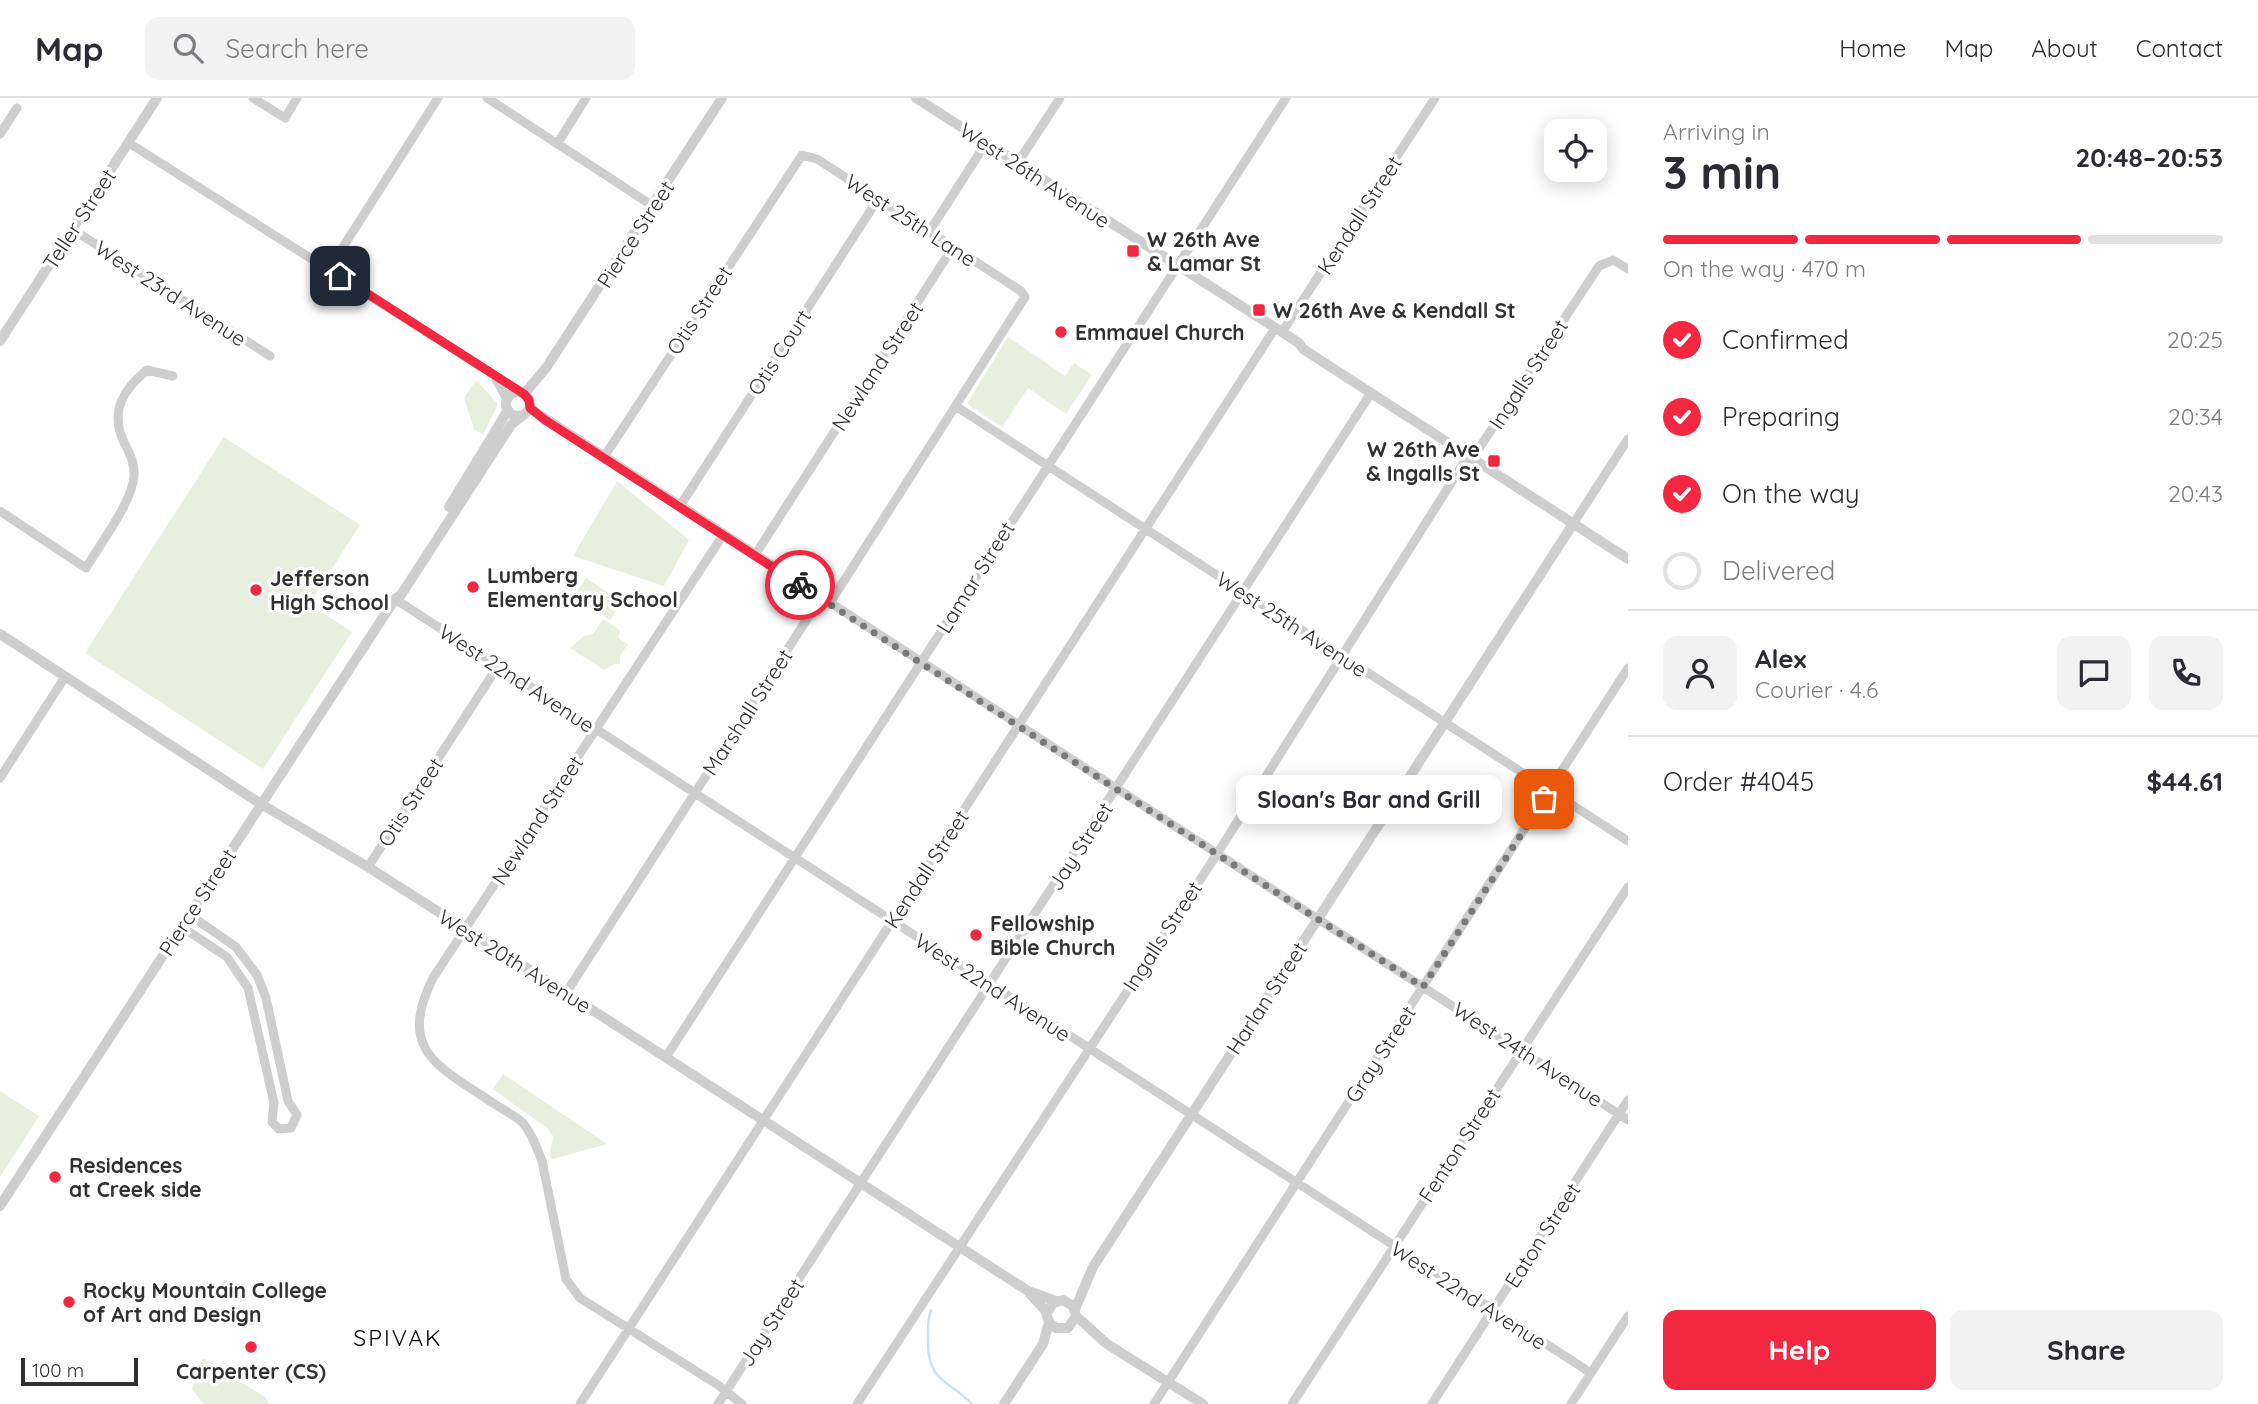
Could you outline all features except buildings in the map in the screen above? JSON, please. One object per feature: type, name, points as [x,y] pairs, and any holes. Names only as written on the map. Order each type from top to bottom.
[{"type":"street","name":"Teller Street","points":[[0,341],[157,98]]},
{"type":"street","points":[[253,98],[285,118],[297,98]]},
{"type":"street","points":[[329,269],[438,98]]},
{"type":"street","points":[[486,98],[653,206]]},
{"type":"street","points":[[557,144],[586,98]]},
{"type":"street","name":"Pierce Street","points":[[1,1202],[395,599],[401,595],[722,98]]},
{"type":"street","name":"West 26th Avenue","points":[[916,98],[1628,559]]},
{"type":"street","points":[[1017,164],[1060,98]]},
{"type":"street","name":"Lamar Street","points":[[666,1058],[1046,465],[1286,98]]},
{"type":"street","name":"Kendall Street","points":[[580,1404],[1144,528],[1436,98]]},
{"type":"street","points":[[0,134],[17,108]]},
{"type":"street","name":"West 24th Avenue","points":[[129,143],[495,377],[545,420],[1628,1120]]},
{"type":"street","points":[[929,232],[986,143]]},
{"type":"street","name":"West 25th Lane","points":[[795,163],[802,155],[810,156],[1021,291],[1025,297]]},
{"type":"street","name":"Otis Street","points":[[604,457],[795,163]]},
{"type":"street","name":"Otis Court","points":[[680,506],[878,199]]},
{"type":"street","name":"West 23rd Avenue","points":[[72,229],[270,356]]},
{"type":"street","name":"Newland Street","points":[[755,555],[953,247]]},
{"type":"street","name":"Ingalls Street","points":[[858,1404],[1217,854],[1341,655],[1595,271],[1606,260],[1613,260],[1628,269]]},
{"type":"street","name":"Marshall Street","points":[[566,993],[818,602],[833,598],[1025,297]]},
{"type":"street","points":[[0,511],[86,568],[129,496],[134,478],[133,459],[122,437],[117,409],[130,385],[147,370],[173,376]]},
{"type":"street","name":"West 24th Avenue","points":[[495,377],[508,405]]},
{"type":"street","points":[[513,393],[525,404],[514,415],[508,405],[513,393]]},
{"type":"street","name":"Jay Street","points":[[718,1404],[1371,393]]},
{"type":"street","name":"Pierce Street","points":[[395,599],[395,591],[508,405]]},
{"type":"street","name":"West 25th Avenue","points":[[957,407],[1628,841]]},
{"type":"street","name":"Harlan Street","points":[[1065,1329],[1076,1312],[1088,1275],[1628,439]]},
{"type":"street","name":"Newland Street","points":[[629,1328],[580,1298],[566,1279],[542,1161],[522,1122],[441,1068],[419,1037],[417,1019],[422,1000],[433,978],[723,535]]},
{"type":"street","name":"West 22nd Avenue","points":[[395,599],[1591,1373]]},
{"type":"street","name":"West 20th Avenue","points":[[0,634],[261,804],[368,867],[1028,1291],[1059,1301],[1076,1312]]},
{"type":"street","name":"Otis Street","points":[[368,867],[498,666]]},
{"type":"street","name":"Gray Street","points":[[1154,1404],[1628,668]]},
{"type":"street","points":[[0,778],[65,677]]},
{"type":"street","name":"Fenton Street","points":[[1292,1404],[1628,887]]},
{"type":"street","points":[[182,927],[226,957],[244,981],[252,1002],[274,1103],[272,1122],[279,1129],[291,1128],[297,1115],[288,1101],[261,982],[236,947],[190,915]]},
{"type":"street","name":"Eaton Street","points":[[1432,1404],[1628,1100]]},
{"type":"street","name":"Harlan Street","points":[[1048,1317],[1059,1301],[1088,1275]]},
{"type":"street","name":"West 20th Avenue","points":[[1028,1291],[1048,1317]]},
{"type":"street","points":[[1076,1312],[1107,1344]]},
{"type":"street","points":[[1571,1404],[1628,1316]]},
{"type":"street","points":[[1004,1404],[1043,1344],[1048,1317],[1065,1329],[1107,1344],[1203,1404]]},
{"type":"street","points":[[629,1328],[742,1404]]},
{"type":"street","points":[[1043,1344],[1065,1329]]},
{"type":"green space","points":[[1008,337],[1065,376],[1074,363],[1092,375],[1066,414],[1028,388],[1002,427],[967,404]]},
{"type":"green space","points":[[476,380],[498,404],[483,435],[474,429],[464,398]]},
{"type":"green space","points":[[224,437],[360,525],[309,604],[352,632],[263,769],[85,653]]},
{"type":"green space","points":[[617,481],[689,540],[664,586],[573,556]]},
{"type":"green space","points":[[586,578],[622,602],[610,620],[574,596]]},
{"type":"green space","points":[[603,619],[620,630],[618,638],[628,644],[620,656],[620,664],[614,664],[604,670],[570,648],[584,636],[593,634]]},
{"type":"green space","points":[[503,1074],[607,1144],[553,1159],[549,1157],[553,1136],[548,1129],[493,1089]]},
{"type":"green space","points":[[0,1091],[39,1116],[0,1177]]},
{"type":"green space","points":[[203,1358],[265,1397],[269,1404],[203,1404],[192,1389]]},
{"type":"waterway","points":[[931,1310],[928,1344],[932,1366],[942,1380],[972,1404]]},
{"type":"way so far","points":[[800,585],[1423,987],[1544,799]]},
{"type":"place","name":"W 26th Ave & Lamar St","points":[[1133,251]]},
{"type":"place","name":"W 26th Ave & Kendall St","points":[[1259,310]]},
{"type":"place","name":"Emmauel Church","points":[[1061,332]]},
{"type":"place","name":"W 26th Ave & Ingalls St","points":[[1494,461]]},
{"type":"place","name":"Lumberg Elementary School","points":[[473,587]]},
{"type":"place","name":"Jefferson High School","points":[[256,590]]},
{"type":"place","name":"Sloan's Bar and Grill","points":[[1544,799]]},
{"type":"place","name":"Fellowship Bible Church","points":[[976,935]]},
{"type":"place","name":"Residences at Creek side","points":[[55,1177]]},
{"type":"place","name":"Rocky Mountain College of Art and Design","points":[[69,1302]]},
{"type":"place","name":"Carpenter (CS)","points":[[251,1347]]},
{"type":"district","name":"SPIVAK","points":[[398,1337]]},
{"type":"route","points":[[340,276],[527,396],[530,408],[540,413],[545,420],[800,585]]}]
